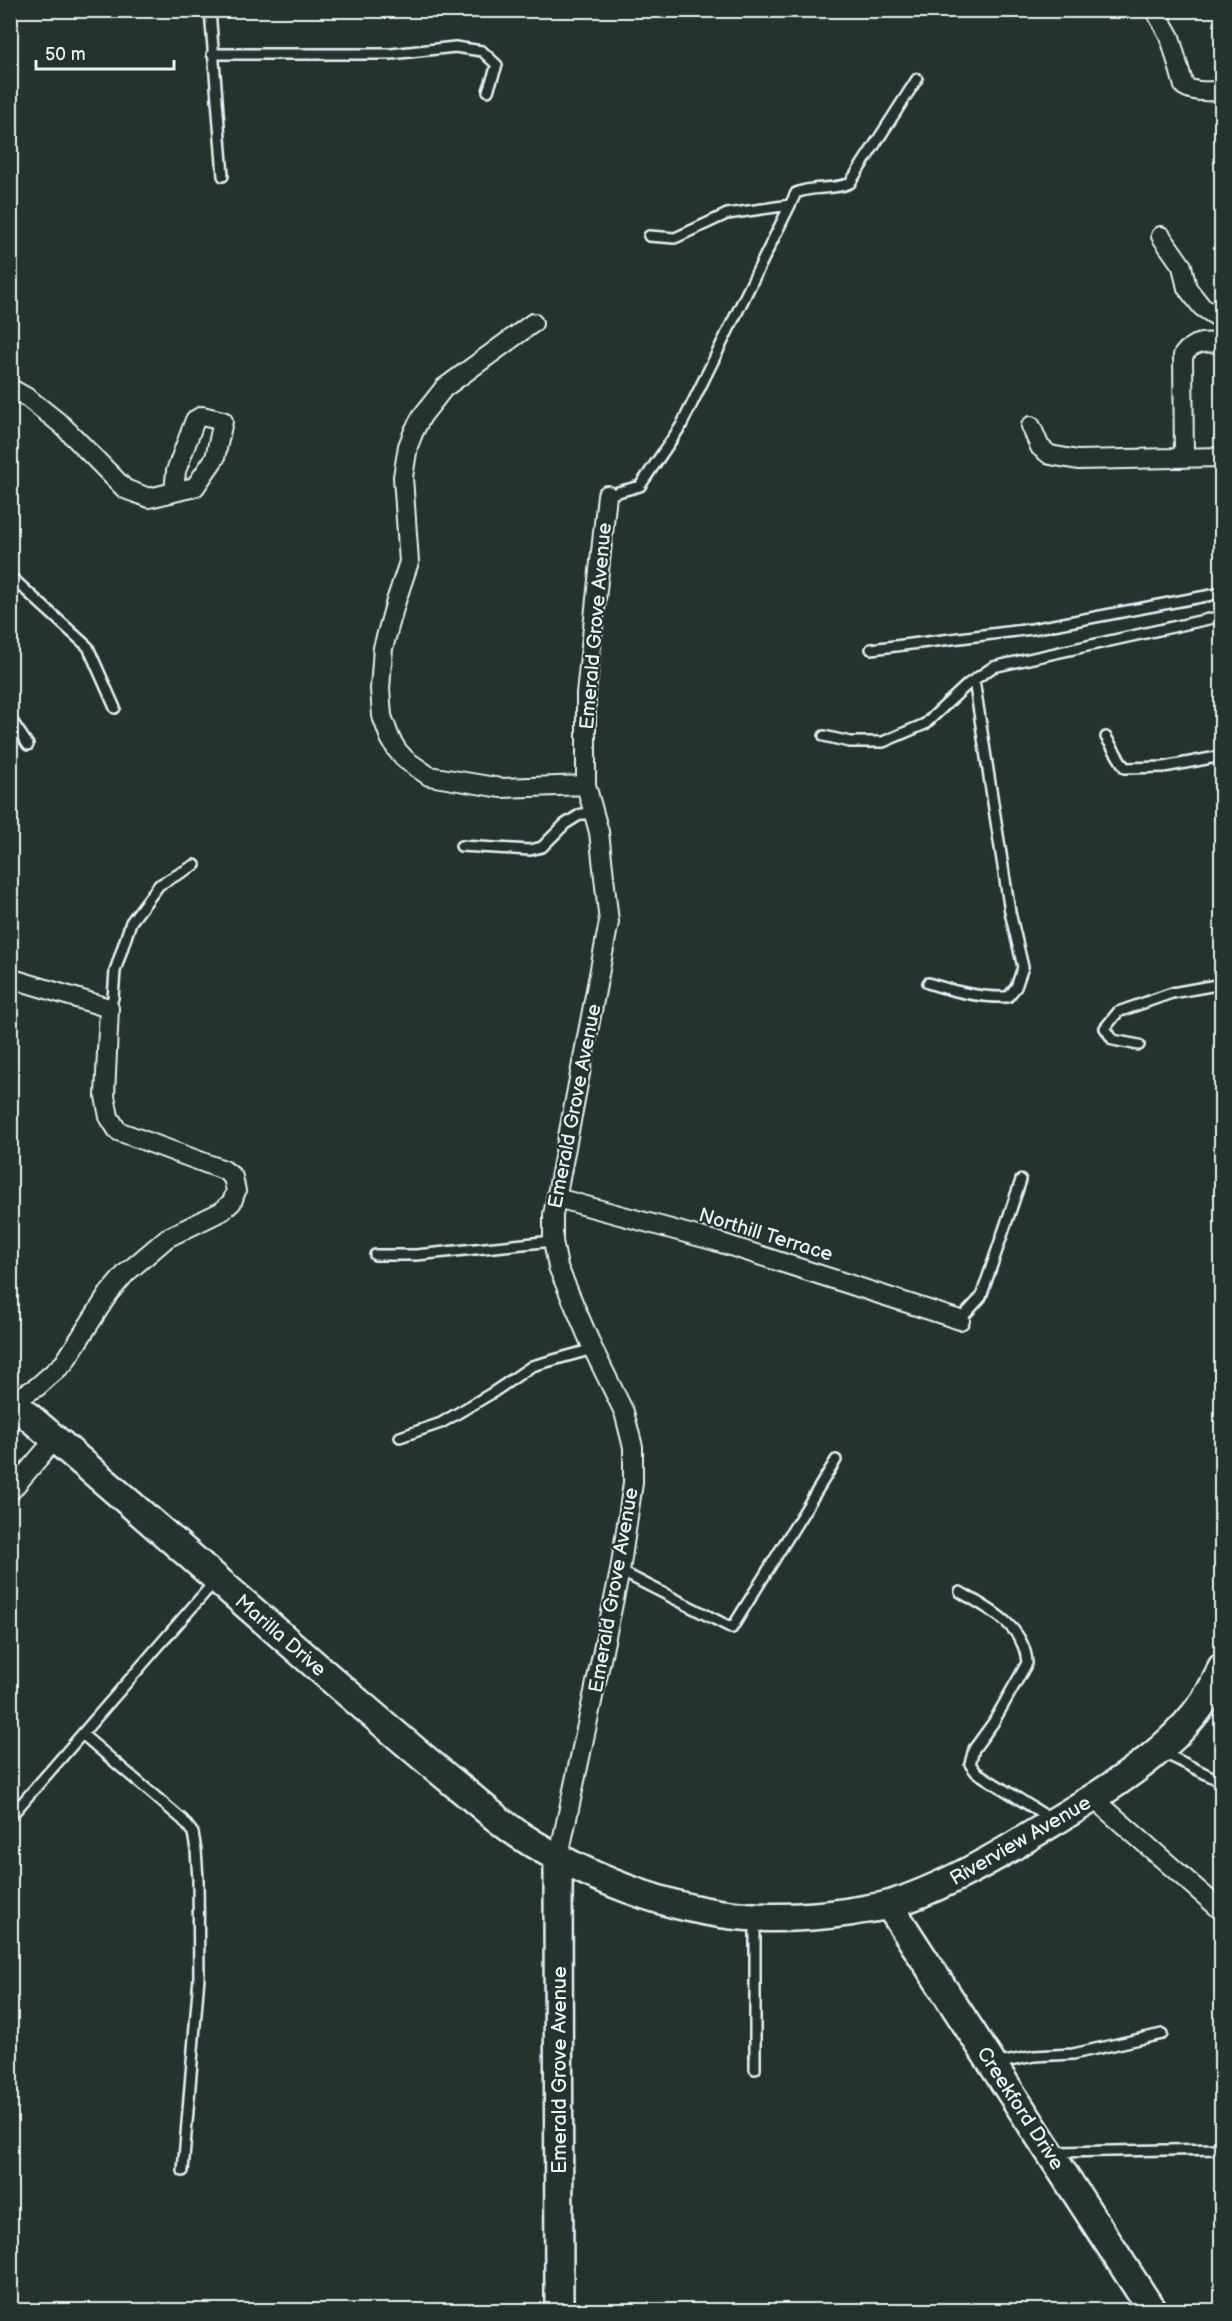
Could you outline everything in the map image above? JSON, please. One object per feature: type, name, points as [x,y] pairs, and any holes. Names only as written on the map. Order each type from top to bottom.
[{"type":"street","points":[[1155,10],[1170,37],[1184,86],[1191,90],[1221,91]]},
{"type":"street","points":[[1161,236],[1182,266],[1187,288],[1202,307],[1221,320]]},
{"type":"street","points":[[533,323],[444,388],[422,416],[414,431],[403,477],[410,562],[383,648],[380,689],[382,716],[397,750],[406,760],[429,776],[501,788],[585,785]]},
{"type":"street","points":[[1184,458],[1182,356],[1198,342],[1221,343]]},
{"type":"street","points":[[10,387],[62,425],[125,489],[149,498],[174,492]]},
{"type":"street","points":[[1031,426],[1040,447],[1050,455],[1078,460],[1221,457]]},
{"type":"street","name":"Emerald Grove Avenue","points":[[559,2310],[558,1860],[620,1571],[633,1483],[633,1447],[624,1412],[593,1349],[558,1267],[553,1241],[553,1215],[609,922],[595,814],[585,785],[585,694],[607,495]]},
{"type":"street","points":[[10,978],[109,1008],[105,1096],[109,1117],[118,1131],[224,1170],[233,1177],[236,1183],[232,1202],[222,1211],[167,1238],[126,1273],[109,1293],[64,1363],[37,1387],[11,1402]]},
{"type":"street","name":"Northill Terrace","points":[[557,1198],[715,1240],[960,1320]]},
{"type":"street","name":"Marilla Drive","points":[[11,1402],[410,1747],[516,1833],[558,1860]]},
{"type":"street","points":[[10,1492],[55,1439]]},
{"type":"street","name":"Riverview Avenue","points":[[558,1860],[650,1898],[719,1914],[755,1918],[823,1916],[888,1905],[945,1883],[983,1865],[1093,1798],[1160,1750],[1186,1727],[1200,1709],[1221,1667]]},
{"type":"street","points":[[1093,1798],[1221,1911]]},
{"type":"street","name":"Creekford Drive","points":[[888,1905],[1152,2310]]},
{"type":"lane","points":[[210,10],[223,176]]},
{"type":"lane","points":[[212,54],[391,54],[455,47],[482,51],[497,64],[488,91]]},
{"type":"lane","points":[[607,495],[640,486],[681,426],[796,193],[808,188],[838,188],[850,183],[917,80]]},
{"type":"lane","points":[[649,236],[675,238],[727,214],[790,206]]},
{"type":"lane","points":[[10,576],[88,647],[116,708]]},
{"type":"lane","points":[[871,649],[1032,629],[1221,593]]},
{"type":"lane","points":[[824,736],[850,742],[883,742],[925,724],[974,680],[993,667],[1221,616]]},
{"type":"lane","points":[[928,983],[963,994],[989,998],[1008,997],[1016,987],[1023,967],[1010,912],[974,680]]},
{"type":"lane","points":[[10,718],[28,745]]},
{"type":"lane","points":[[1106,737],[1125,768],[1164,767],[1221,756]]},
{"type":"lane","points":[[461,846],[530,850],[542,847],[566,824],[581,814],[595,814]]},
{"type":"lane","points":[[109,1008],[113,998],[115,971],[131,922],[159,885],[195,865]]},
{"type":"lane","points":[[1139,1045],[1113,1040],[1105,1028],[1118,1012],[1172,993],[1221,984]]},
{"type":"lane","points":[[960,1320],[981,1297],[1021,1179]]},
{"type":"lane","points":[[375,1255],[416,1256],[553,1241]]},
{"type":"lane","points":[[400,1437],[441,1423],[532,1366],[593,1349]]},
{"type":"lane","points":[[620,1571],[732,1628],[836,1460]]},
{"type":"lane","points":[[10,1817],[216,1579]]},
{"type":"lane","points":[[960,1592],[996,1612],[1017,1635],[1027,1653],[1027,1663],[993,1723],[974,1749],[970,1764],[976,1772],[1055,1821]]},
{"type":"lane","points":[[82,1734],[183,1820],[193,1833],[198,1879],[199,1977],[183,2171]]},
{"type":"lane","points":[[1160,1750],[1221,1782]]},
{"type":"lane","points":[[755,1918],[755,2069]]},
{"type":"lane","points":[[993,2064],[1034,2056],[1073,2054],[1162,2034]]},
{"type":"lane","points":[[1050,2152],[1221,2149]]}]
